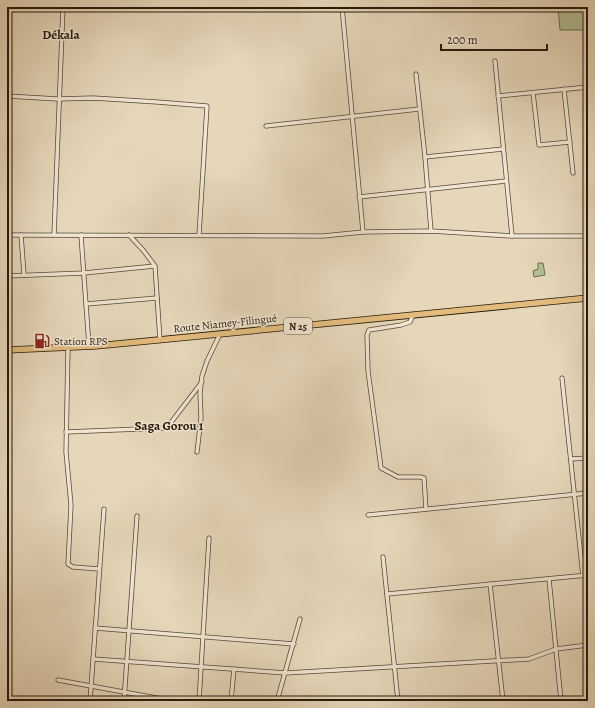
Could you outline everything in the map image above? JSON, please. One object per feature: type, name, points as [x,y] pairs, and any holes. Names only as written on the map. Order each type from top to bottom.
[{"type":"main road","name":"Route Niamey-Filingué","points":[[7,350],[68,348],[160,340],[588,298]]},
{"type":"street","points":[[54,235],[58,99],[63,7]]},
{"type":"street","points":[[342,7],[363,232]]},
{"type":"street","points":[[495,61],[512,236]]},
{"type":"street","points":[[416,74],[431,232]]},
{"type":"street","points":[[498,96],[588,87]]},
{"type":"street","points":[[564,90],[573,173]]},
{"type":"street","points":[[533,93],[539,145],[570,142]]},
{"type":"street","points":[[7,96],[58,99],[93,98],[206,106],[199,236]]},
{"type":"street","points":[[266,126],[419,109]]},
{"type":"street","points":[[425,157],[503,149]]},
{"type":"street","points":[[359,197],[506,181]]},
{"type":"street","points":[[7,235],[323,236],[363,232],[431,232],[512,236],[588,236]]},
{"type":"street","points":[[20,235],[24,274]]},
{"type":"street","points":[[81,235],[89,346]]},
{"type":"street","points":[[129,235],[155,266],[160,340]]},
{"type":"street","points":[[7,276],[24,274],[84,273],[155,266]]},
{"type":"street","points":[[86,304],[157,298]]},
{"type":"street","points":[[413,315],[410,322],[401,325],[369,330],[367,335],[368,371],[381,468],[398,477],[424,478],[426,509]]},
{"type":"street","points":[[197,452],[201,418],[200,393],[202,382],[207,361],[220,334]]},
{"type":"street","points":[[68,348],[66,452],[72,505],[68,564],[73,567],[99,569]]},
{"type":"street","points":[[562,378],[583,576]]},
{"type":"street","points":[[66,432],[164,428],[169,425],[202,382]]},
{"type":"street","points":[[571,459],[588,458]]},
{"type":"street","points":[[368,515],[588,493]]},
{"type":"street","points":[[90,701],[104,509]]},
{"type":"street","points":[[124,701],[137,516]]},
{"type":"street","points":[[200,701],[209,538]]},
{"type":"street","points":[[383,557],[398,701]]},
{"type":"street","points":[[387,594],[588,575]]},
{"type":"street","points":[[549,579],[561,701]]},
{"type":"street","points":[[490,584],[503,701]]},
{"type":"street","points":[[588,597],[586,604],[588,641]]},
{"type":"street","points":[[277,701],[300,619]]},
{"type":"street","points":[[95,628],[294,644]]},
{"type":"street","points":[[93,658],[286,673],[529,659],[556,649],[588,645]]},
{"type":"street","points":[[231,701],[234,669]]},
{"type":"street","points":[[58,680],[173,701]]},
{"type":"green space","points":[[558,7],[588,7],[588,30],[560,30]]},
{"type":"green space","points":[[538,263],[543,263],[545,275],[534,277],[533,271],[538,269]]},
{"type":"place","name":"Station RPS","points":[[42,341]]},
{"type":"district","name":"Dékala","points":[[61,34]]},
{"type":"district","name":"Saga Gorou 1","points":[[169,425]]}]
